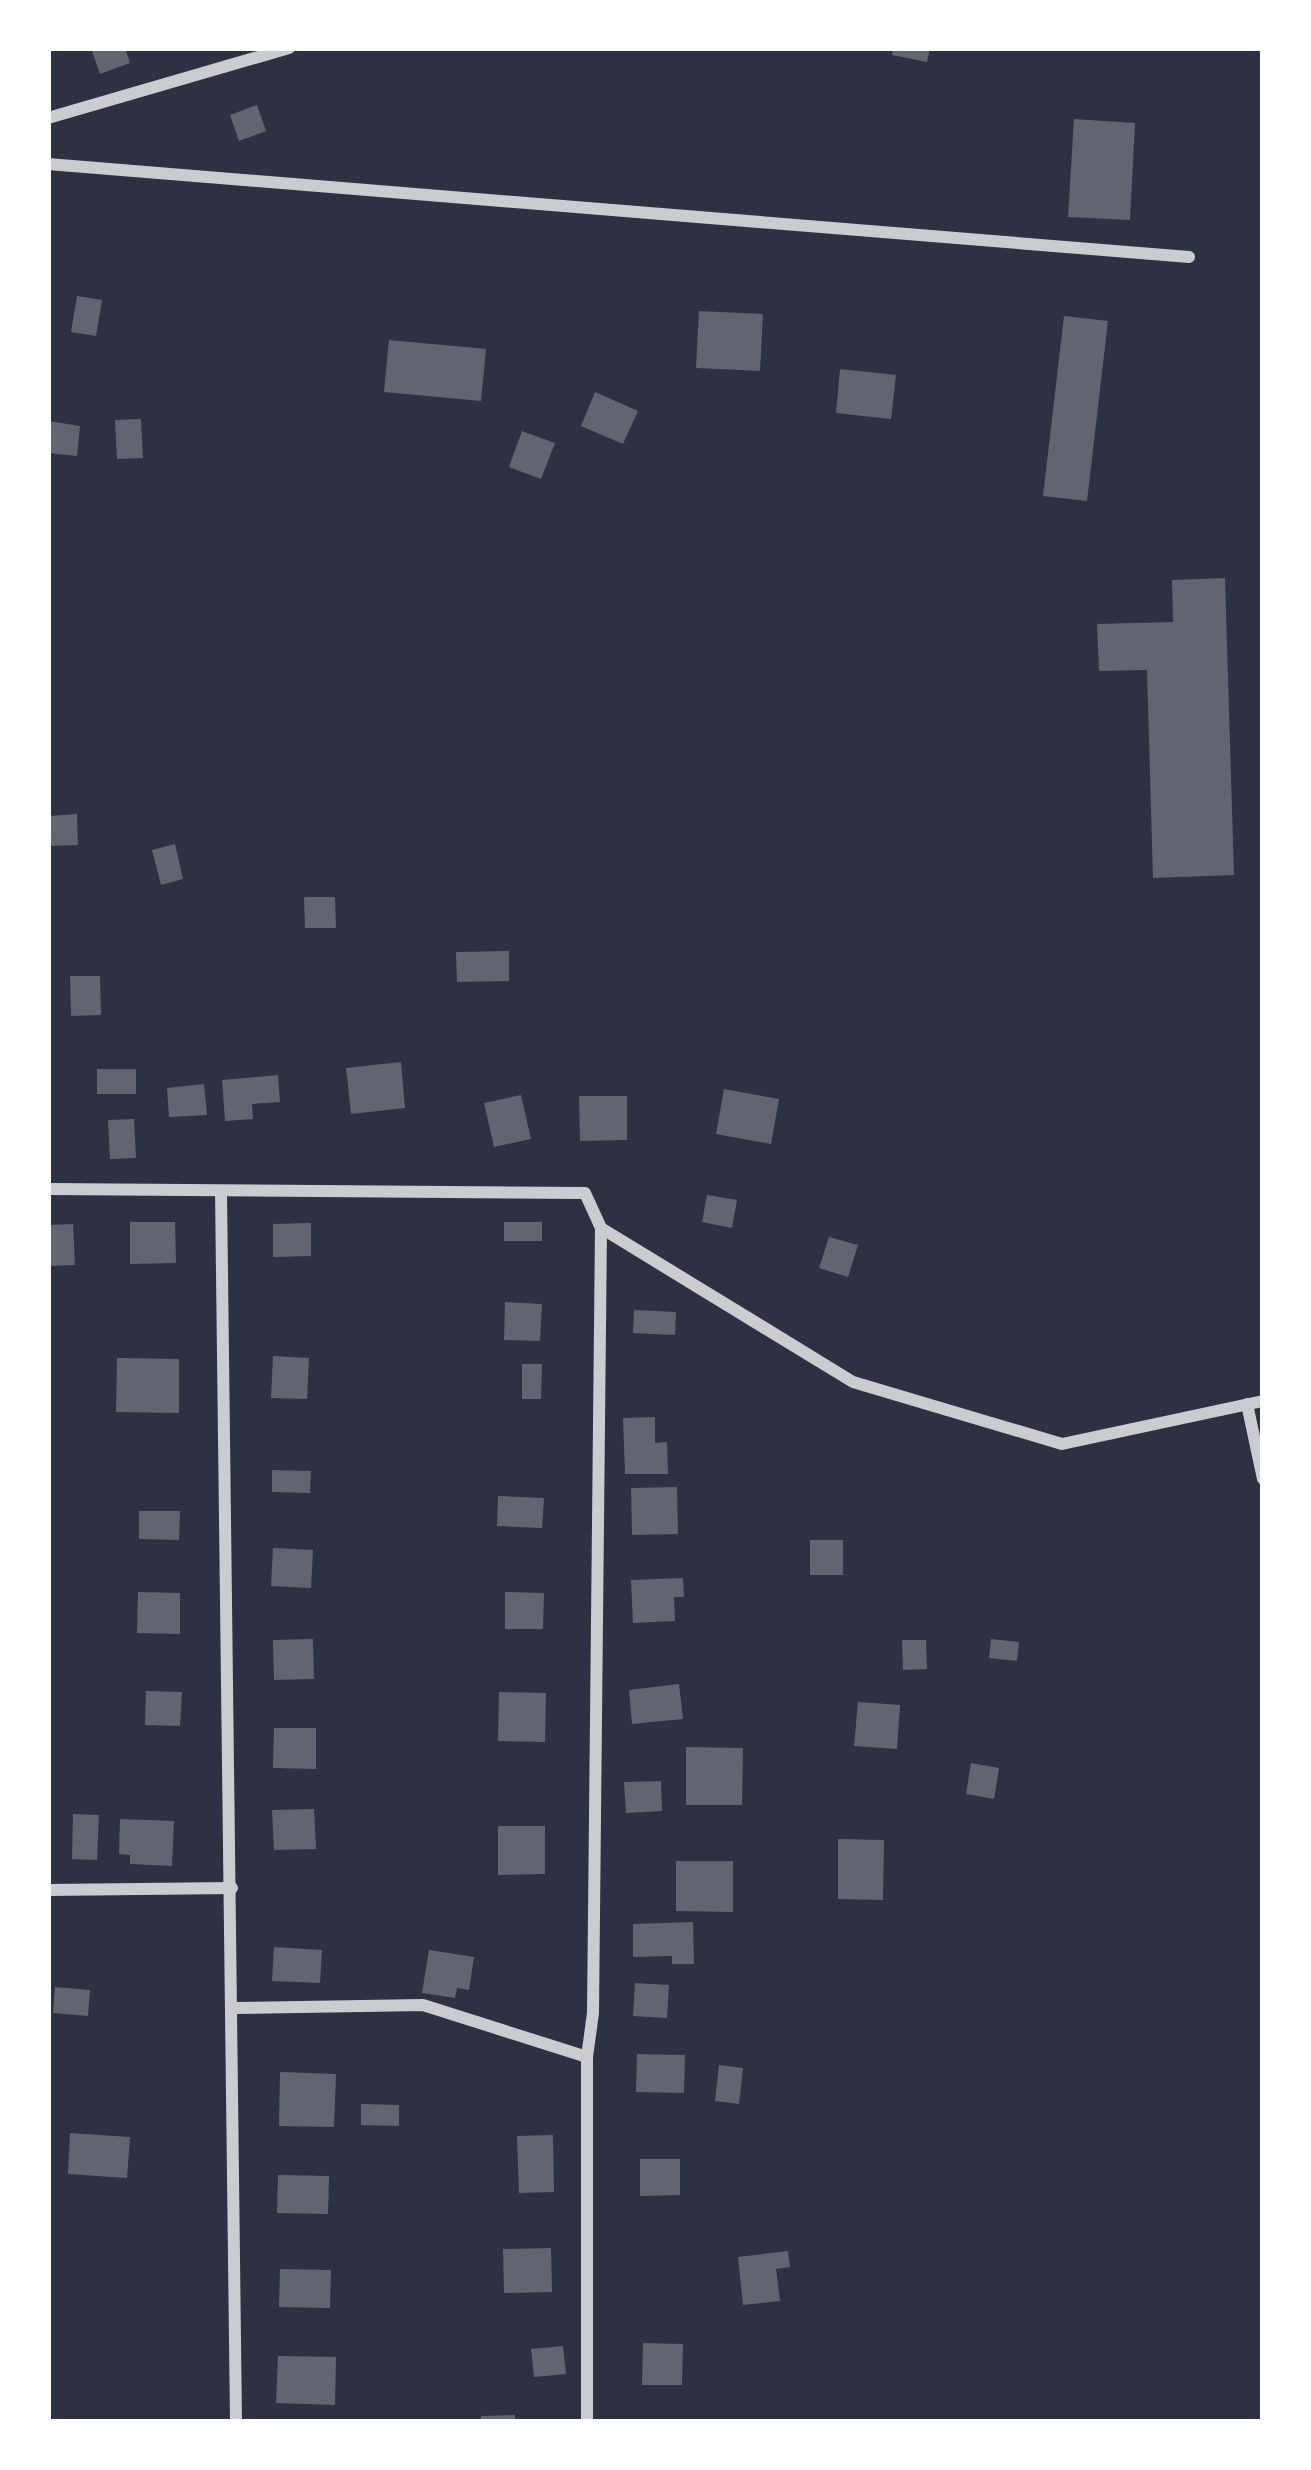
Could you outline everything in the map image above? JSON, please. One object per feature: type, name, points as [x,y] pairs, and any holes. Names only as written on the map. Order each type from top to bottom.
[{"type":"street","points":[[48,118],[289,48]]},
{"type":"street","points":[[48,164],[1189,256]]},
{"type":"street","points":[[48,1189],[585,1192],[601,1228],[592,2014],[587,2057],[587,2422]]},
{"type":"street","points":[[221,1191],[236,2422]]},
{"type":"street","points":[[601,1228],[854,1382],[1062,1444],[1263,1401]]},
{"type":"street","points":[[1246,1404],[1263,1479]]},
{"type":"street","points":[[48,1890],[232,1888]]},
{"type":"street","points":[[233,2008],[423,2005],[587,2057]]},
{"type":"building","points":[[91,48],[125,48],[130,63],[100,74]]},
{"type":"building","points":[[893,48],[930,48],[927,62],[892,55]]},
{"type":"building","points":[[257,105],[266,131],[239,141],[230,115]]},
{"type":"building","points":[[1074,119],[1135,123],[1130,220],[1068,217]]},
{"type":"building","points":[[77,296],[102,300],[96,336],[71,332]]},
{"type":"building","points":[[699,311],[763,314],[760,371],[696,368]]},
{"type":"building","points":[[1064,316],[1108,321],[1087,501],[1043,496]]},
{"type":"building","points":[[389,340],[486,349],[481,401],[384,392]]},
{"type":"building","points":[[840,369],[896,375],[891,419],[836,413]]},
{"type":"building","points":[[595,392],[638,411],[623,444],[581,426]]},
{"type":"building","points":[[141,419],[143,458],[117,459],[115,420]]},
{"type":"building","points":[[49,421],[80,426],[77,456],[48,453]]},
{"type":"building","points":[[522,431],[555,443],[541,479],[509,467]]},
{"type":"building","points":[[1225,578],[1234,875],[1153,878],[1147,670],[1099,671],[1097,624],[1173,622],[1172,580]]},
{"type":"building","points":[[77,814],[78,845],[50,846],[49,816]]},
{"type":"building","points":[[175,844],[183,879],[161,885],[152,850]]},
{"type":"building","points":[[304,897],[335,897],[336,928],[305,928]]},
{"type":"building","points":[[509,951],[509,981],[457,982],[456,952]]},
{"type":"building","points":[[70,976],[100,976],[101,1015],[71,1016]]},
{"type":"building","points":[[401,1062],[405,1108],[351,1114],[346,1068]]},
{"type":"building","points":[[97,1069],[136,1069],[136,1094],[97,1094]]},
{"type":"building","points":[[278,1075],[280,1102],[252,1104],[253,1119],[225,1121],[222,1080]]},
{"type":"building","points":[[204,1084],[207,1115],[169,1117],[167,1088]]},
{"type":"building","points":[[724,1089],[779,1099],[771,1144],[716,1134]]},
{"type":"building","points":[[521,1095],[531,1139],[494,1147],[484,1103]]},
{"type":"building","points":[[579,1096],[627,1096],[627,1140],[580,1141]]},
{"type":"building","points":[[134,1119],[136,1158],[110,1159],[108,1120]]},
{"type":"building","points":[[707,1195],[737,1200],[732,1228],[702,1222]]},
{"type":"building","points":[[130,1222],[175,1222],[176,1263],[130,1264]]},
{"type":"building","points":[[504,1222],[542,1222],[542,1241],[504,1241]]},
{"type":"building","points":[[311,1223],[311,1256],[273,1257],[273,1224]]},
{"type":"building","points":[[73,1224],[75,1265],[51,1266],[49,1225]]},
{"type":"building","points":[[829,1237],[858,1245],[848,1277],[819,1268]]},
{"type":"building","points":[[505,1302],[542,1304],[540,1341],[504,1340]]},
{"type":"building","points":[[634,1310],[676,1312],[675,1335],[633,1333]]},
{"type":"building","points":[[273,1356],[309,1358],[307,1399],[271,1398]]},
{"type":"building","points":[[117,1358],[179,1359],[179,1413],[116,1412]]},
{"type":"building","points":[[522,1364],[542,1364],[541,1399],[522,1399]]},
{"type":"building","points":[[655,1417],[655,1443],[667,1442],[668,1474],[625,1474],[623,1418]]},
{"type":"building","points":[[272,1470],[311,1471],[310,1493],[272,1492]]},
{"type":"building","points":[[677,1487],[678,1534],[632,1535],[631,1488]]},
{"type":"building","points":[[498,1496],[544,1498],[542,1528],[497,1526]]},
{"type":"building","points":[[139,1511],[180,1511],[179,1540],[139,1539]]},
{"type":"building","points":[[810,1540],[843,1540],[843,1575],[810,1575]]},
{"type":"building","points":[[273,1548],[313,1550],[311,1588],[271,1586]]},
{"type":"building","points":[[683,1578],[684,1597],[674,1597],[675,1621],[633,1623],[631,1580]]},
{"type":"building","points":[[138,1592],[180,1593],[180,1634],[137,1633]]},
{"type":"building","points":[[505,1592],[544,1593],[543,1629],[505,1629]]},
{"type":"building","points":[[313,1639],[314,1679],[274,1680],[273,1640]]},
{"type":"building","points":[[991,1639],[1019,1642],[1017,1661],[989,1658]]},
{"type":"building","points":[[902,1640],[926,1640],[927,1669],[903,1670]]},
{"type":"building","points":[[679,1684],[683,1719],[632,1724],[629,1690]]},
{"type":"building","points":[[146,1691],[182,1692],[180,1726],[145,1725]]},
{"type":"building","points":[[499,1692],[546,1693],[545,1742],[498,1741]]},
{"type":"building","points":[[858,1702],[900,1705],[897,1749],[854,1746]]},
{"type":"building","points":[[274,1728],[316,1728],[316,1769],[273,1768]]},
{"type":"building","points":[[686,1747],[743,1748],[742,1805],[686,1805]]},
{"type":"building","points":[[971,1763],[999,1768],[994,1799],[966,1794]]},
{"type":"building","points":[[661,1781],[662,1811],[626,1813],[624,1782]]},
{"type":"building","points":[[314,1809],[316,1849],[274,1850],[272,1810]]},
{"type":"building","points":[[73,1814],[99,1815],[97,1860],[72,1859]]},
{"type":"building","points":[[120,1819],[174,1821],[172,1866],[130,1864],[130,1855],[119,1854]]},
{"type":"building","points":[[498,1826],[545,1826],[545,1874],[498,1875]]},
{"type":"building","points":[[838,1839],[884,1840],[883,1900],[838,1899]]},
{"type":"building","points":[[676,1861],[733,1861],[733,1912],[676,1911]]},
{"type":"building","points":[[693,1922],[694,1964],[672,1964],[672,1956],[633,1957],[633,1924]]},
{"type":"building","points":[[274,1947],[322,1950],[320,1983],[272,1981]]},
{"type":"building","points":[[429,1950],[474,1957],[469,1990],[457,1988],[455,1998],[422,1993]]},
{"type":"building","points":[[635,1983],[669,1985],[667,2018],[633,2016]]},
{"type":"building","points":[[55,1987],[90,1990],[88,2016],[53,2013]]},
{"type":"building","points":[[637,2054],[685,2055],[684,2093],[636,2092]]},
{"type":"building","points":[[719,2065],[743,2068],[739,2104],[715,2101]]},
{"type":"building","points":[[280,2072],[336,2074],[334,2127],[279,2126]]},
{"type":"building","points":[[361,2104],[399,2105],[399,2126],[361,2125]]},
{"type":"building","points":[[70,2133],[130,2137],[127,2178],[68,2174]]},
{"type":"building","points":[[553,2135],[554,2192],[519,2193],[517,2136]]},
{"type":"building","points":[[640,2159],[680,2159],[680,2195],[640,2196]]},
{"type":"building","points":[[278,2175],[329,2176],[328,2214],[277,2213]]},
{"type":"building","points":[[551,2248],[552,2292],[504,2293],[503,2249]]},
{"type":"building","points":[[788,2251],[790,2267],[776,2269],[780,2301],[743,2305],[738,2257]]},
{"type":"building","points":[[280,2269],[331,2270],[330,2308],[279,2307]]},
{"type":"building","points":[[643,2343],[683,2344],[682,2385],[642,2385]]},
{"type":"building","points":[[563,2346],[566,2374],[534,2377],[531,2349]]},
{"type":"building","points":[[278,2356],[336,2357],[335,2405],[276,2403]]},
{"type":"building","points":[[515,2415],[515,2422],[481,2422],[481,2416]]}]
